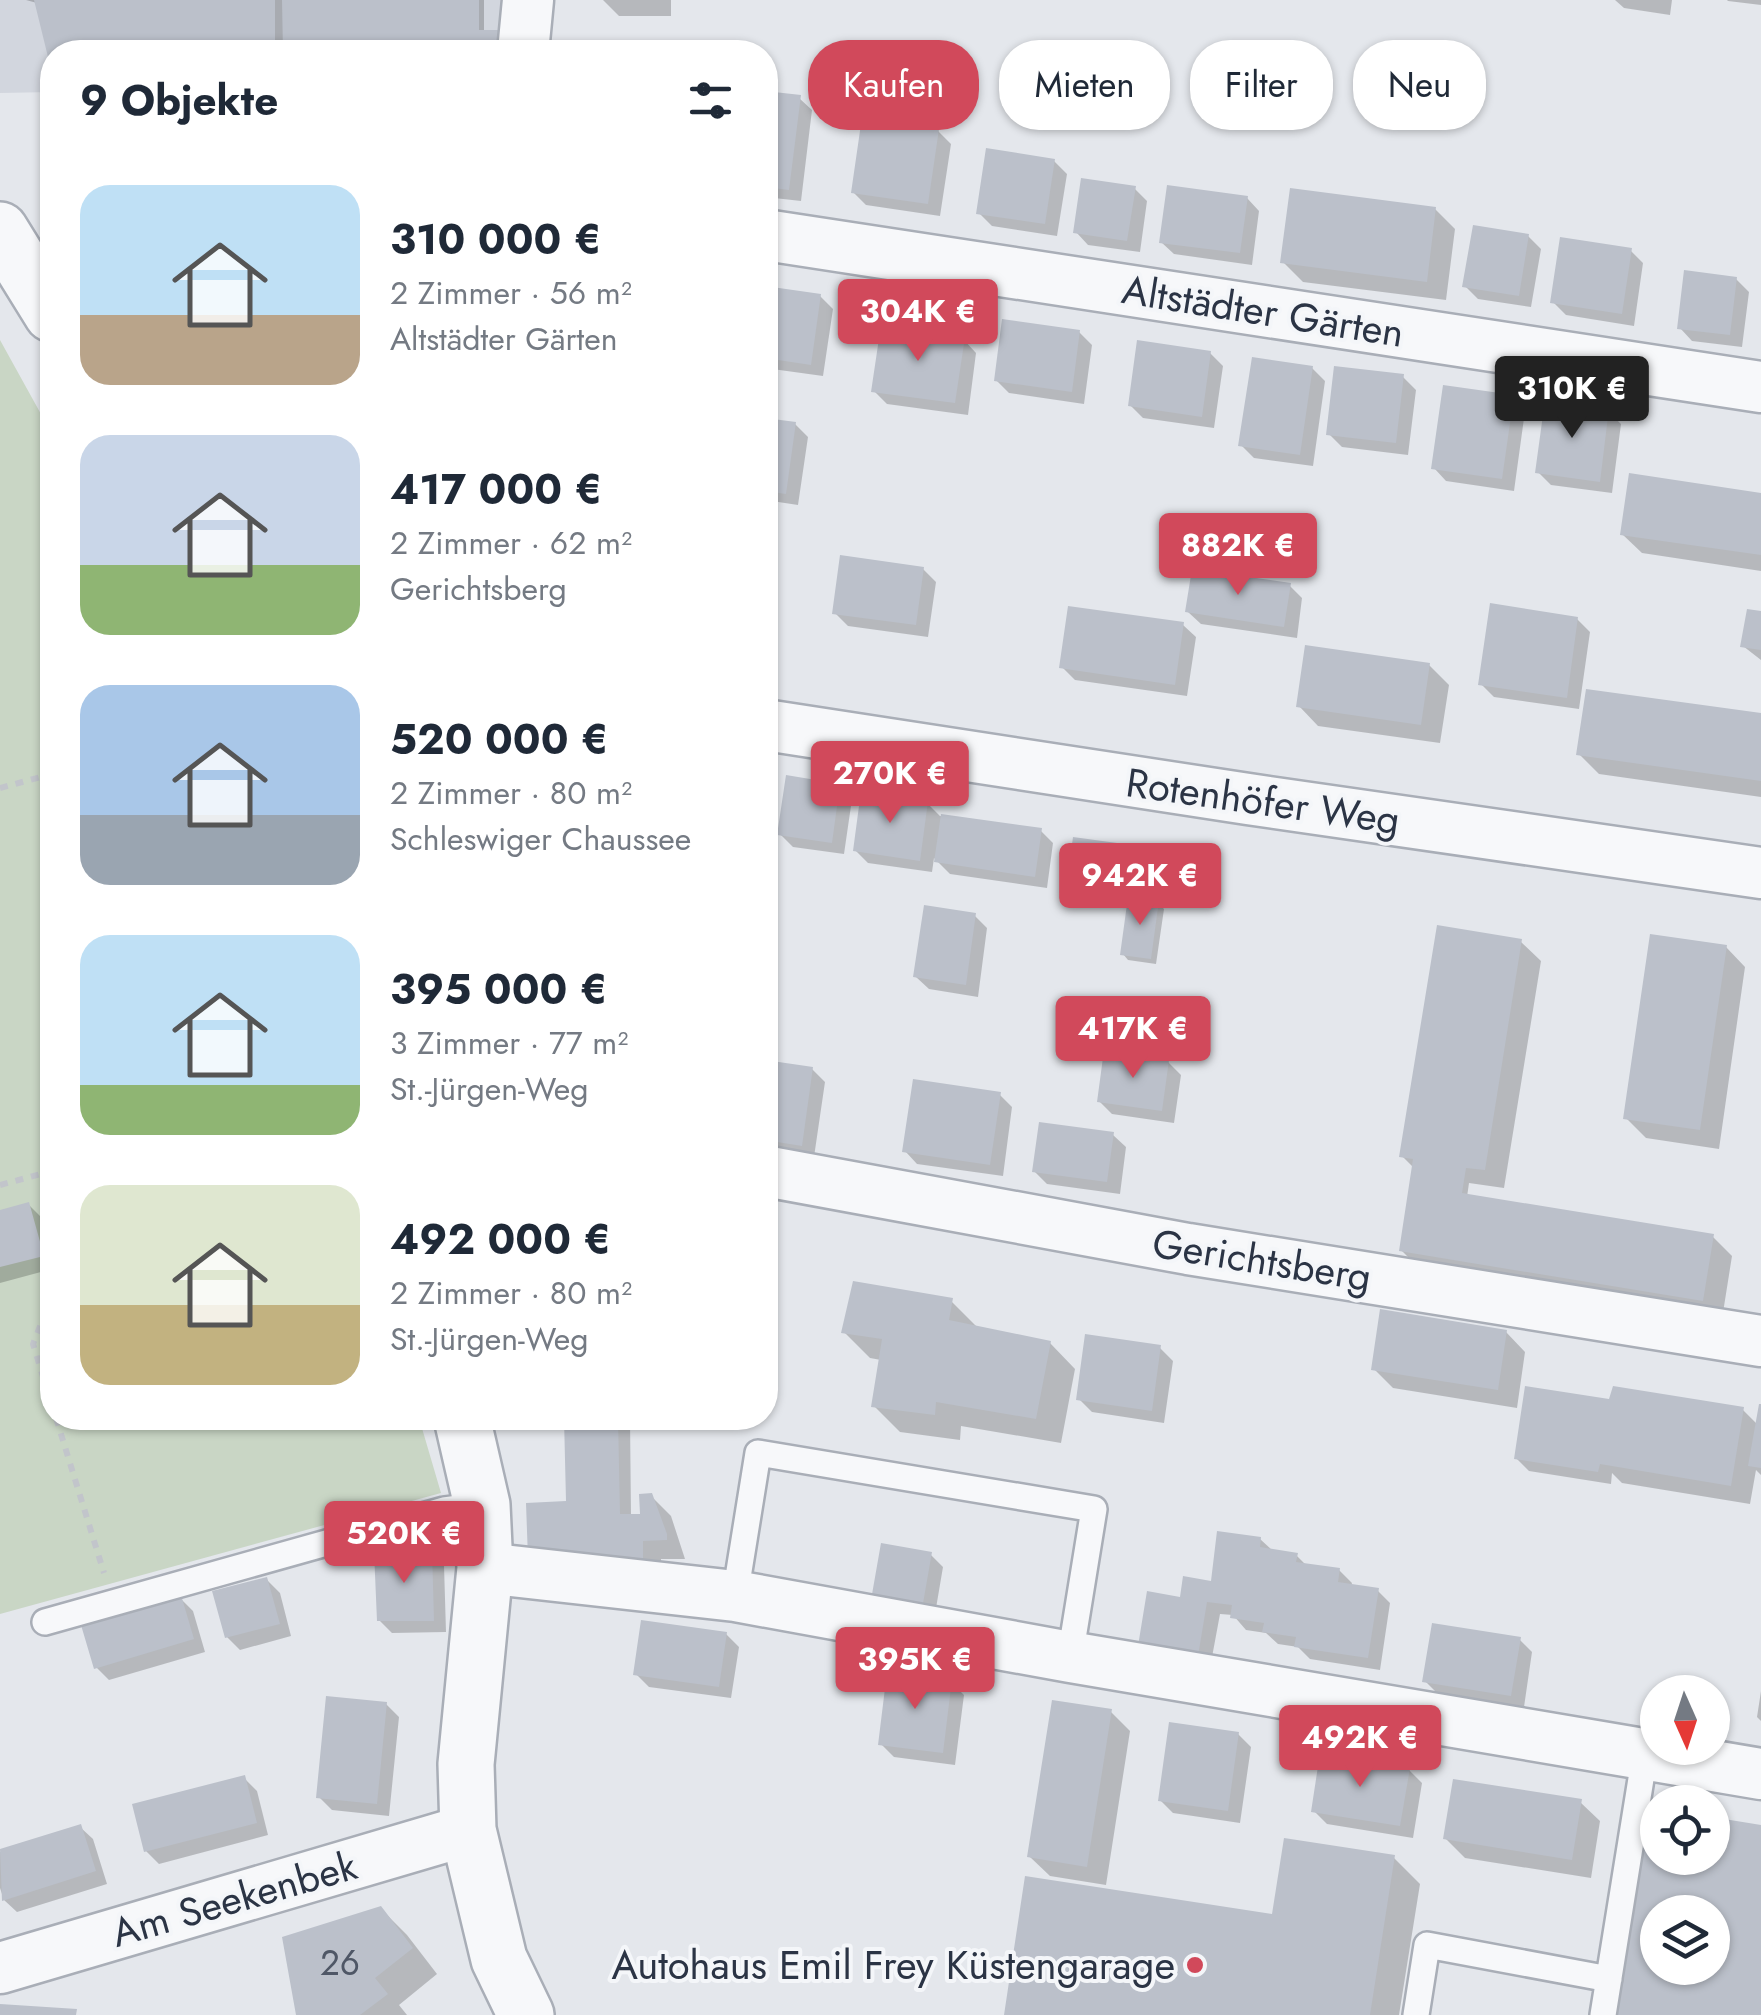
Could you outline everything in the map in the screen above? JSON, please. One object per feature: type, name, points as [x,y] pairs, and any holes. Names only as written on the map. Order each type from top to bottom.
[{"type":"street","points":[[524,40],[528,0]]},
{"type":"street","points":[[0,230],[40,295]]},
{"type":"street","name":"Altstädter Gärten","points":[[778,237],[1761,387]]},
{"type":"street","name":"Rotenhöfer Weg","points":[[778,727],[1761,873]]},
{"type":"street","name":"Gerichtsberg","points":[[778,1172],[1188,1249],[1761,1341]]},
{"type":"street","points":[[465,1430],[482,1505],[485,1568],[466,1764],[468,1830],[500,1960],[526,2015]]},
{"type":"street","points":[[485,1568],[736,1596],[1070,1658],[1640,1753]]},
{"type":"street","points":[[1709,1765],[1761,1774]]},
{"type":"street","name":"Am Seekenbek","points":[[0,1968],[468,1830]]},
{"type":"lane","points":[[736,1596],[758,1453],[1094,1509],[1070,1658]]},
{"type":"lane","points":[[45,1622],[444,1510],[482,1505]]},
{"type":"lane","points":[[1603,2015],[1643,1765]]},
{"type":"lane","points":[[1416,2015],[1427,1945],[1609,1978]]},
{"type":"path","points":[[0,788],[40,777]]},
{"type":"path","points":[[0,1185],[40,1174]]},
{"type":"path","points":[[40,1326],[33,1344],[40,1367]]},
{"type":"path","points":[[60,1430],[107,1584]]},
{"type":"shaded area","points":[[0,0],[509,0],[505,40],[40,40],[40,92],[0,93]]},
{"type":"green space","points":[[0,340],[40,412],[40,1430],[423,1430],[441,1493],[0,1614]]},
{"type":"building","points":[[34,0],[275,0],[275,40],[44,40]]},
{"type":"building","points":[[282,0],[479,0],[479,30],[501,30],[501,40],[283,40]]},
{"type":"building","points":[[778,92],[801,95],[789,190],[778,189]]},
{"type":"building","points":[[860,130],[939,130],[928,204],[851,193]]},
{"type":"building","points":[[986,148],[1055,159],[1045,224],[976,214]]},
{"type":"building","points":[[1081,178],[1136,186],[1127,241],[1073,233]]},
{"type":"building","points":[[1167,185],[1248,196],[1240,253],[1159,243]]},
{"type":"building","points":[[1290,188],[1436,207],[1427,282],[1280,263]]},
{"type":"building","points":[[1473,225],[1529,234],[1519,296],[1462,287]]},
{"type":"building","points":[[1560,237],[1632,248],[1622,314],[1550,303]]},
{"type":"building","points":[[1684,270],[1737,277],[1730,335],[1677,329]]},
{"type":"building","points":[[778,288],[821,294],[811,365],[778,360]]},
{"type":"building","points":[[1002,319],[1080,330],[1072,392],[994,381]]},
{"type":"building","points":[[881,325],[965,337],[955,403],[871,392]]},
{"type":"building","points":[[1137,340],[1211,351],[1202,417],[1128,406]]},
{"type":"building","points":[[1252,357],[1313,366],[1300,455],[1238,446]]},
{"type":"building","points":[[1334,366],[1404,374],[1396,443],[1326,435]]},
{"type":"building","points":[[1443,385],[1514,395],[1502,479],[1431,469]]},
{"type":"building","points":[[1545,400],[1609,408],[1600,482],[1535,473]]},
{"type":"building","points":[[778,420],[796,422],[786,494],[778,493]]},
{"type":"building","points":[[1629,473],[1761,493],[1761,555],[1620,535]]},
{"type":"building","points":[[840,555],[924,567],[916,625],[832,614]]},
{"type":"building","points":[[1192,569],[1291,583],[1284,627],[1185,612]]},
{"type":"building","points":[[1490,603],[1578,617],[1567,698],[1478,685]]},
{"type":"building","points":[[1068,606],[1184,622],[1175,685],[1059,668]]},
{"type":"building","points":[[1747,609],[1761,611],[1761,650],[1740,647]]},
{"type":"building","points":[[1305,645],[1430,663],[1421,725],[1296,707]]},
{"type":"building","points":[[1586,689],[1761,713],[1761,781],[1576,755]]},
{"type":"building","points":[[786,775],[840,784],[832,843],[778,835]]},
{"type":"building","points":[[861,791],[928,801],[920,861],[853,851]]},
{"type":"building","points":[[941,814],[1042,828],[1035,877],[934,862]]},
{"type":"building","points":[[1073,837],[1139,846],[1133,890],[1067,881]]},
{"type":"building","points":[[1128,897],[1159,900],[1151,959],[1120,955]]},
{"type":"building","points":[[924,905],[976,913],[966,985],[913,977]]},
{"type":"building","points":[[1437,925],[1522,939],[1485,1170],[1466,1168],[1462,1193],[1714,1234],[1703,1301],[1399,1251],[1413,1159],[1399,1157]]},
{"type":"building","points":[[1650,934],[1727,945],[1700,1130],[1623,1119]]},
{"type":"building","points":[[1104,1050],[1169,1060],[1162,1111],[1097,1102]]},
{"type":"building","points":[[778,1062],[813,1067],[802,1146],[778,1142]]},
{"type":"building","points":[[913,1079],[1001,1092],[990,1165],[902,1152]]},
{"type":"building","points":[[1039,1122],[1114,1132],[1107,1182],[1032,1172]]},
{"type":"building","points":[[29,1202],[40,1242],[40,1257],[0,1267],[0,1210]]},
{"type":"building","points":[[853,1281],[953,1298],[949,1320],[1051,1341],[1036,1419],[936,1402],[935,1415],[871,1407],[882,1339],[841,1333]]},
{"type":"building","points":[[1380,1309],[1507,1330],[1498,1390],[1371,1370]]},
{"type":"building","points":[[1085,1334],[1161,1345],[1152,1411],[1076,1400]]},
{"type":"building","points":[[1525,1386],[1609,1399],[1613,1386],[1744,1407],[1731,1486],[1600,1464],[1598,1472],[1514,1459]]},
{"type":"building","points":[[1761,1404],[1761,1468],[1748,1466]]},
{"type":"building","points":[[564,1430],[618,1430],[620,1514],[640,1514],[639,1494],[652,1493],[667,1540],[643,1541],[643,1574],[528,1559],[526,1503],[566,1501]]},
{"type":"building","points":[[1217,1531],[1261,1537],[1260,1547],[1298,1553],[1296,1562],[1340,1568],[1338,1582],[1379,1588],[1368,1658],[1294,1647],[1296,1637],[1262,1632],[1264,1623],[1230,1618],[1232,1605],[1207,1602],[1198,1656],[1138,1646],[1147,1591],[1180,1597],[1183,1576],[1211,1581]]},
{"type":"building","points":[[881,1543],[932,1552],[922,1609],[871,1600]]},
{"type":"building","points":[[432,1550],[434,1621],[377,1621],[374,1551]]},
{"type":"building","points":[[267,1577],[280,1624],[225,1638],[212,1591]]},
{"type":"building","points":[[181,1595],[194,1639],[94,1669],[81,1625]]},
{"type":"building","points":[[641,1620],[727,1632],[719,1687],[633,1675]]},
{"type":"building","points":[[1432,1623],[1521,1637],[1511,1696],[1422,1682]]},
{"type":"building","points":[[887,1672],[952,1679],[943,1753],[878,1745]]},
{"type":"building","points":[[326,1696],[387,1702],[377,1804],[316,1798]]},
{"type":"building","points":[[1052,1700],[1112,1709],[1087,1867],[1027,1857]]},
{"type":"building","points":[[1169,1722],[1239,1732],[1228,1811],[1158,1801]]},
{"type":"building","points":[[1320,1753],[1410,1768],[1400,1826],[1311,1812]]},
{"type":"building","points":[[245,1775],[257,1823],[144,1852],[132,1804]]},
{"type":"building","points":[[1453,1779],[1582,1799],[1572,1860],[1443,1839]]},
{"type":"building","points":[[1730,1820],[1761,1825],[1761,2015],[1617,2015],[1640,1870],[1640,1875],[1730,1875]]},
{"type":"building","points":[[81,1824],[96,1871],[2,1901],[0,1849]]},
{"type":"building","name":"Autohaus Emil Frey Küstengarage","points":[[1284,1838],[1395,1855],[1370,2015],[1004,2015],[1025,1876],[1272,1914]]},
{"type":"building","points":[[381,1906],[413,1948],[375,1978],[388,1994],[360,2015],[296,2015],[282,1937]]},
{"type":"building","points":[[0,2004],[77,2009],[76,2015],[0,2015]]},
{"type":"place","name":"Autohaus Emil Frey Küstengarage","points":[[1195,1965]]}]
